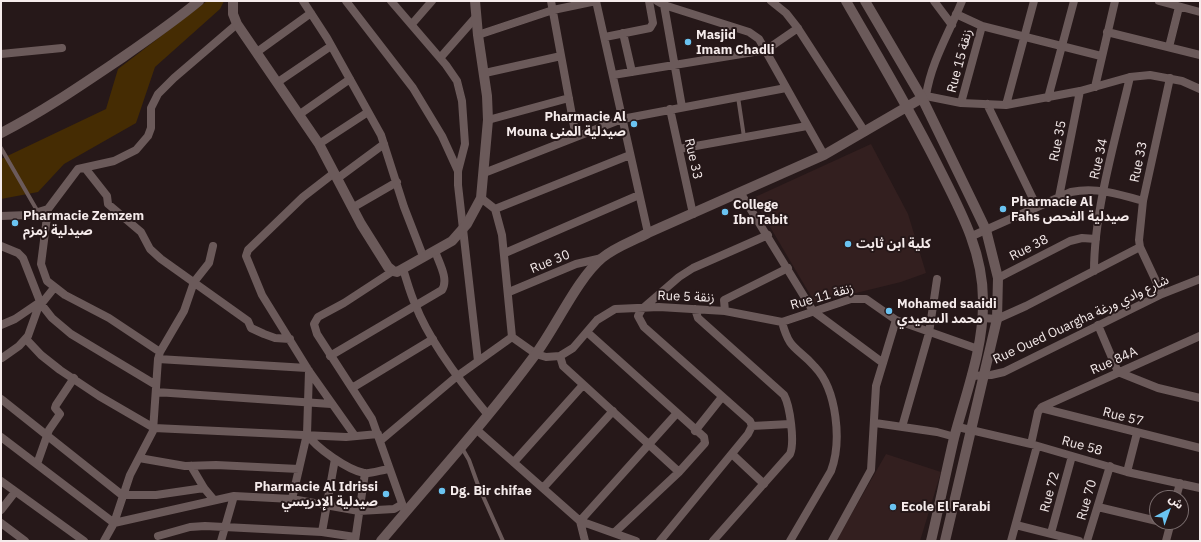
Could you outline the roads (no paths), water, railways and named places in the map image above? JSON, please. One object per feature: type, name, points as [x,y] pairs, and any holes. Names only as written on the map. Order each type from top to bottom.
[{"type":"street","points":[[1,133],[47,107],[95,76],[173,22],[199,1]]},
{"type":"street","points":[[303,1],[350,79],[384,144],[423,256]]},
{"type":"street","points":[[346,1],[413,88],[442,136],[458,171]]},
{"type":"street","points":[[390,1],[412,24],[421,38],[454,75],[462,101],[465,144],[458,171],[458,185],[462,231],[478,361]]},
{"type":"street","points":[[412,24],[432,1]]},
{"type":"street","points":[[403,509],[372,419],[314,329],[316,319],[393,271],[397,272],[423,256],[447,246],[462,231],[481,198],[488,120],[485,73],[478,35],[475,1]]},
{"type":"street","points":[[551,1],[576,137]]},
{"type":"street","points":[[478,35],[553,10],[596,1],[648,234]]},
{"type":"street","points":[[605,37],[650,28],[652,26],[652,20],[649,1]]},
{"type":"street","points":[[771,1],[786,13],[798,28],[865,132]]},
{"type":"street","points":[[846,1],[908,106],[972,236],[983,282],[983,318],[978,349],[955,437],[931,541]]},
{"type":"street","points":[[865,1],[924,97],[986,230],[998,278],[997,319],[985,376],[945,541]]},
{"type":"street","points":[[934,1],[952,25]]},
{"type":"street","points":[[924,97],[928,80],[962,1]]},
{"type":"street","points":[[1006,105],[1034,1]]},
{"type":"street","points":[[1048,98],[1074,1]]},
{"type":"street","points":[[1095,87],[1115,1]]},
{"type":"street","points":[[1159,1],[1200,12]]},
{"type":"street","points":[[235,2],[237,24],[300,114],[319,144],[352,208],[376,249],[393,271]]},
{"type":"street","points":[[682,107],[661,3],[749,32],[759,38],[824,155]]},
{"type":"street","points":[[1169,47],[1180,7]]},
{"type":"street","points":[[257,52],[311,13]]},
{"type":"street","points":[[956,14],[982,26],[1101,56]]},
{"type":"street","points":[[440,58],[476,17]]},
{"type":"street","points":[[237,24],[174,78],[158,94],[151,108],[149,132],[145,142],[139,148],[117,160],[85,168],[75,173],[48,209],[40,264],[45,278],[54,288],[117,323],[159,356],[308,369]]},
{"type":"street","name":"Rue 15 زنقة","points":[[961,103],[982,26]]},
{"type":"street","points":[[613,75],[766,50],[798,28]]},
{"type":"street","points":[[1107,32],[1200,55]]},
{"type":"street","points":[[623,33],[632,72]]},
{"type":"street","points":[[278,82],[331,46]]},
{"type":"street","points":[[1,54],[62,48]]},
{"type":"street","points":[[485,73],[561,56]]},
{"type":"street","points":[[381,541],[403,509],[477,430],[536,354],[581,284],[602,258],[614,250],[824,155],[924,97],[961,103],[1006,105],[1080,91],[1130,77],[1150,75],[1170,78],[1200,89]]},
{"type":"street","name":"Rue 34","points":[[1094,271],[1096,239],[1104,190],[1130,77]]},
{"type":"street","name":"Rue 33","points":[[1162,294],[1140,247],[1139,240],[1143,201],[1170,78]]},
{"type":"street","points":[[300,114],[350,79]]},
{"type":"street","points":[[484,173],[622,119],[786,88]]},
{"type":"street","name":"Rue 35","points":[[1059,197],[1080,91]]},
{"type":"street","points":[[488,120],[569,98]]},
{"type":"street","points":[[987,104],[1037,207]]},
{"type":"street","name":"Rue 33","points":[[670,109],[694,214]]},
{"type":"street","points":[[319,144],[368,112]]},
{"type":"street","points":[[679,149],[808,126]]},
{"type":"street","points":[[355,436],[331,404],[257,287],[246,252],[303,197],[384,144]]},
{"type":"street","points":[[495,209],[630,155]]},
{"type":"street","points":[[85,168],[107,196],[109,205],[141,232],[155,254],[248,321],[252,329],[274,338],[290,339]]},
{"type":"street","points":[[352,208],[397,182]]},
{"type":"street","points":[[972,236],[1059,197],[1081,190],[1104,190],[1143,201]]},
{"type":"street","points":[[740,192],[813,310],[883,363]]},
{"type":"street","points":[[505,253],[639,195]]},
{"type":"street","points":[[481,198],[495,209],[505,253],[512,337]]},
{"type":"street","points":[[1,216],[21,216],[48,209]]},
{"type":"street","points":[[752,426],[750,421],[644,327],[638,316],[642,309],[679,277],[693,268],[768,235]]},
{"type":"street","name":"Rue 38","points":[[998,278],[1070,241],[1082,238],[1096,239]]},
{"type":"street","points":[[1,246],[18,253],[23,258],[40,303],[52,318],[71,334],[156,389],[331,404]]},
{"type":"street","points":[[104,541],[114,523],[122,495],[154,428],[159,356],[184,311],[194,282],[209,263],[213,246]]},
{"type":"street","points":[[983,318],[997,319],[1140,247]]},
{"type":"street","points":[[330,356],[443,288],[444,277],[435,252]]},
{"type":"street","name":"Rue 30","points":[[509,292],[576,264],[602,258]]},
{"type":"street","points":[[725,311],[724,300],[788,268]]},
{"type":"street","points":[[403,269],[415,306],[433,339],[456,377],[488,415]]},
{"type":"street","points":[[902,427],[929,333],[937,279]]},
{"type":"street","name":"Rue Oued Ouargha شارع وادي ورغة","points":[[971,376],[985,376],[1004,372],[1162,294],[1200,279]]},
{"type":"street","points":[[1,325],[15,319],[40,303],[54,288]]},
{"type":"street","name":"Rue 11 زنقة","points":[[782,322],[813,310],[851,299],[862,298],[866,299],[896,320],[929,333],[978,349]]},
{"type":"street","points":[[2,358],[30,334],[40,303]]},
{"type":"street","points":[[695,309],[698,318],[784,395],[788,404],[790,424],[792,450],[713,541]]},
{"type":"street","name":"Rue 5 زنقة","points":[[560,356],[573,348],[597,320],[612,310],[695,309],[725,311],[782,322]]},
{"type":"street","points":[[832,541],[871,470],[875,423],[876,386],[896,320]]},
{"type":"street","points":[[782,322],[786,339],[791,346],[814,366],[826,383],[830,392],[837,434],[835,459],[831,471],[790,541]]},
{"type":"street","points":[[1098,325],[1118,372],[1158,388],[1200,398]]},
{"type":"street","points":[[587,332],[704,437],[705,443],[680,472],[614,533]]},
{"type":"street","name":"Rue 84A","points":[[1040,409],[1118,372],[1200,336]]},
{"type":"street","points":[[26,339],[41,356],[99,396],[154,428],[379,438],[456,377],[512,337]]},
{"type":"street","points":[[512,337],[536,354],[546,357],[560,356],[563,366],[680,472]]},
{"type":"street","points":[[352,388],[433,339]]},
{"type":"street","points":[[292,499],[307,434],[309,402],[308,369]]},
{"type":"street","points":[[37,464],[47,435],[60,414],[56,408],[56,405],[74,378]]},
{"type":"street","points":[[514,462],[583,385]]},
{"type":"street","points":[[695,430],[722,397]]},
{"type":"street","points":[[1,399],[122,495],[156,495],[204,488]]},
{"type":"street","points":[[1011,541],[1034,445],[1040,409]]},
{"type":"street","name":"Rue 57","points":[[1040,409],[1200,448]]},
{"type":"street","points":[[543,488],[613,411]]},
{"type":"street","points":[[580,521],[677,413]]},
{"type":"street","points":[[875,423],[937,432],[955,437]]},
{"type":"street","points":[[752,426],[790,424]]},
{"type":"street","points":[[660,541],[748,434],[752,426]]},
{"type":"street","name":"Rue 58","points":[[958,427],[1034,445],[1127,472],[1200,488]]},
{"type":"street","points":[[477,430],[580,521],[636,541]]},
{"type":"street","points":[[1127,472],[1137,433]]},
{"type":"street","points":[[307,434],[312,443],[335,459],[365,473],[389,469]]},
{"type":"street","points":[[1,437],[114,523]]},
{"type":"street","points":[[732,454],[764,484]]},
{"type":"street","name":"Rue 72","points":[[1052,534],[1072,456]]},
{"type":"street","points":[[139,458],[191,466],[216,465],[299,469]]},
{"type":"street","points":[[322,532],[335,459]]},
{"type":"street","points":[[191,466],[204,488],[214,500]]},
{"type":"street","name":"Rue 70","points":[[1087,541],[1110,466]]},
{"type":"street","points":[[158,536],[190,527],[322,532],[355,539],[365,473]]},
{"type":"street","points":[[1,481],[84,541]]},
{"type":"street","points":[[1178,490],[1180,483]]},
{"type":"street","points":[[1,510],[16,492]]},
{"type":"street","points":[[114,523],[234,496],[292,499],[359,511],[403,509]]},
{"type":"street","points":[[221,541],[234,496]]},
{"type":"street","points":[[1098,507],[1149,520]]},
{"type":"street","points":[[580,521],[585,541]]},
{"type":"street","points":[[1,523],[25,541]]},
{"type":"street","points":[[1016,525],[1080,541]]},
{"type":"street","points":[[1166,541],[1168,530]]},
{"type":"lane","points":[[738,96],[744,137]]},
{"type":"lane","points":[[1,149],[38,212]]},
{"type":"lane","points":[[461,448],[469,460],[478,485],[503,541]]},
{"type":"place","name":"Masjid Imam Chadli","points":[[688,42]]},
{"type":"place","name":"Pharmacie Al Mouna صيدلية المنى","points":[[634,124]]},
{"type":"place","name":"Pharmacie Al Fahs صيدلية الفحص","points":[[1003,209]]},
{"type":"place","name":"College Ibn Tabit","points":[[725,212]]},
{"type":"place","name":"Pharmacie Zemzem صيدلية زمزم","points":[[15,223]]},
{"type":"place","name":"كلية ابن ثابت","points":[[848,244]]},
{"type":"place","name":"Mohamed saaidi محمد السعيدي","points":[[889,311]]},
{"type":"place","name":"Dg. Bir chifae","points":[[442,491]]},
{"type":"place","name":"Pharmacie Al Idrissi صيدلية الإدريسي","points":[[386,494]]},
{"type":"place","name":"Ecole El Farabi","points":[[893,507]]}]
